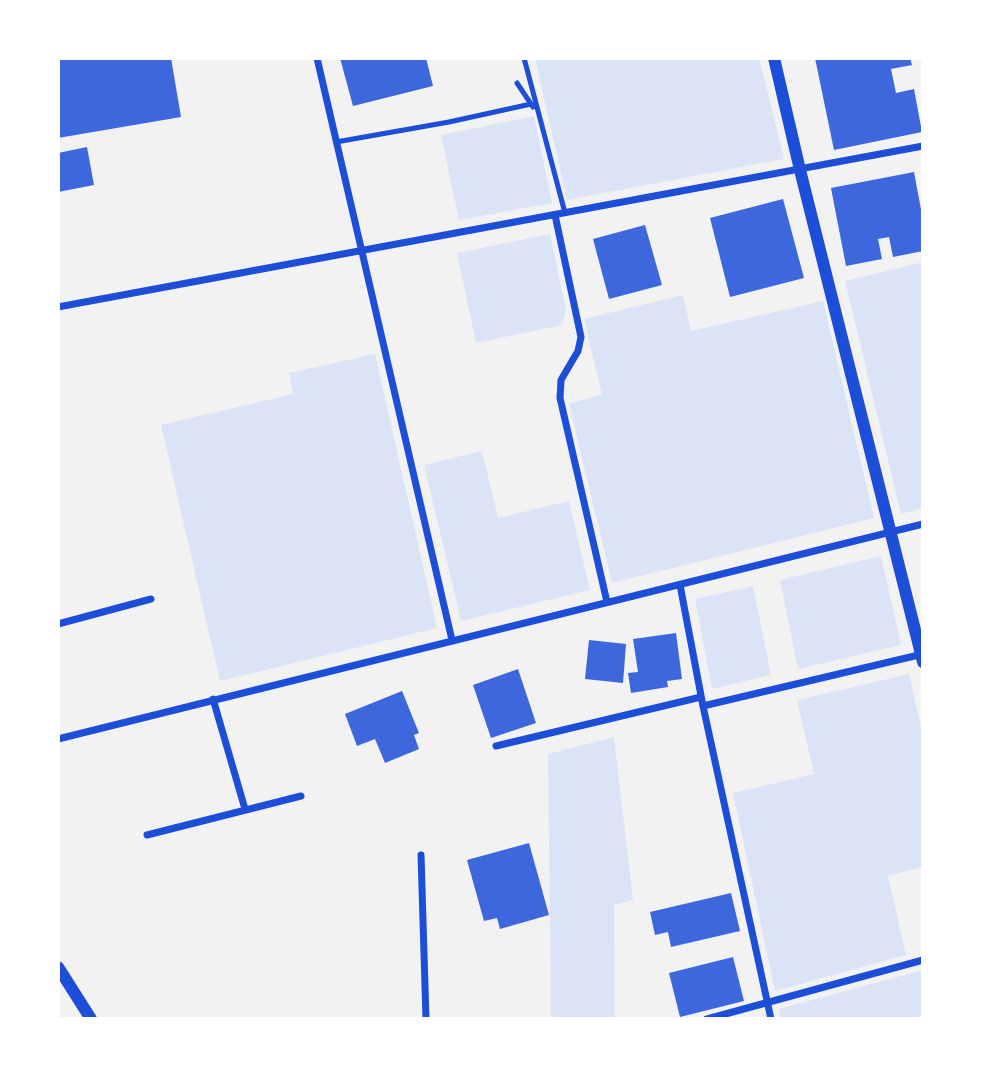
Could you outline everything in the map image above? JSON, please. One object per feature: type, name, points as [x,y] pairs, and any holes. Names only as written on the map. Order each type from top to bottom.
[{"type":"street","points":[[317,58],[452,640]]},
{"type":"street","points":[[496,746],[923,657],[774,58]]},
{"type":"street","points":[[58,307],[923,146]]},
{"type":"street","points":[[555,215],[581,337],[578,351],[561,380],[560,398],[607,602]]},
{"type":"street","points":[[58,739],[923,524]]},
{"type":"street","points":[[680,585],[702,701],[771,1019]]},
{"type":"street","points":[[58,624],[151,599]]},
{"type":"street","points":[[213,699],[245,810]]},
{"type":"street","points":[[147,835],[301,796]]},
{"type":"street","points":[[421,855],[426,1019]]},
{"type":"street","points":[[707,1019],[923,960]]},
{"type":"street","points":[[58,967],[91,1019]]},
{"type":"lane","points":[[524,58],[565,213]]},
{"type":"lane","points":[[517,83],[541,118]]},
{"type":"lane","points":[[336,142],[531,104]]},
{"type":"shaded area","points":[[535,58],[759,58],[784,159],[567,200]]},
{"type":"shaded area","points":[[534,116],[552,203],[459,220],[441,135]]},
{"type":"shaded area","points":[[550,234],[566,310],[562,325],[476,343],[457,253]]},
{"type":"shaded area","points":[[923,262],[923,508],[901,514],[845,281]]},
{"type":"shaded area","points":[[683,295],[691,331],[823,301],[874,518],[612,583],[569,404],[602,394],[584,319]]},
{"type":"shaded area","points":[[375,354],[437,628],[220,681],[161,425],[293,394],[289,373]]},
{"type":"shaded area","points":[[482,451],[498,518],[569,501],[590,590],[461,621],[424,465]]},
{"type":"shaded area","points":[[881,556],[901,645],[798,669],[780,580]]},
{"type":"shaded area","points":[[753,586],[771,675],[712,689],[695,599]]},
{"type":"shaded area","points":[[909,674],[923,736],[923,867],[888,876],[906,955],[775,991],[733,793],[814,774],[797,700]]},
{"type":"shaded area","points":[[614,737],[633,900],[614,905],[615,1019],[551,1019],[548,754]]},
{"type":"shaded area","points":[[923,970],[923,1019],[781,1019],[779,1009]]},
{"type":"building","points":[[58,58],[171,58],[181,117],[58,138]]},
{"type":"building","points":[[340,58],[426,58],[433,86],[353,106]]},
{"type":"building","points":[[815,58],[910,58],[912,65],[891,69],[896,93],[914,89],[922,132],[834,150]]},
{"type":"building","points":[[87,147],[94,185],[58,192],[58,153]]},
{"type":"building","points":[[914,172],[923,220],[923,251],[893,257],[889,237],[878,239],[882,259],[846,266],[831,188]]},
{"type":"building","points":[[783,199],[804,278],[730,297],[710,218]]},
{"type":"building","points":[[645,225],[662,285],[609,299],[593,239]]},
{"type":"building","points":[[676,633],[682,679],[667,681],[668,687],[631,693],[628,673],[638,672],[633,639]]},
{"type":"building","points":[[589,640],[626,644],[623,683],[585,679]]},
{"type":"building","points":[[518,669],[536,723],[491,738],[473,685]]},
{"type":"building","points":[[402,691],[419,733],[414,735],[419,749],[385,763],[375,739],[357,746],[345,714]]},
{"type":"building","points":[[529,843],[549,915],[500,929],[497,918],[484,921],[467,860]]},
{"type":"building","points":[[731,893],[740,931],[671,947],[668,932],[655,935],[650,912]]},
{"type":"building","points":[[733,957],[744,1001],[680,1017],[669,973]]}]
